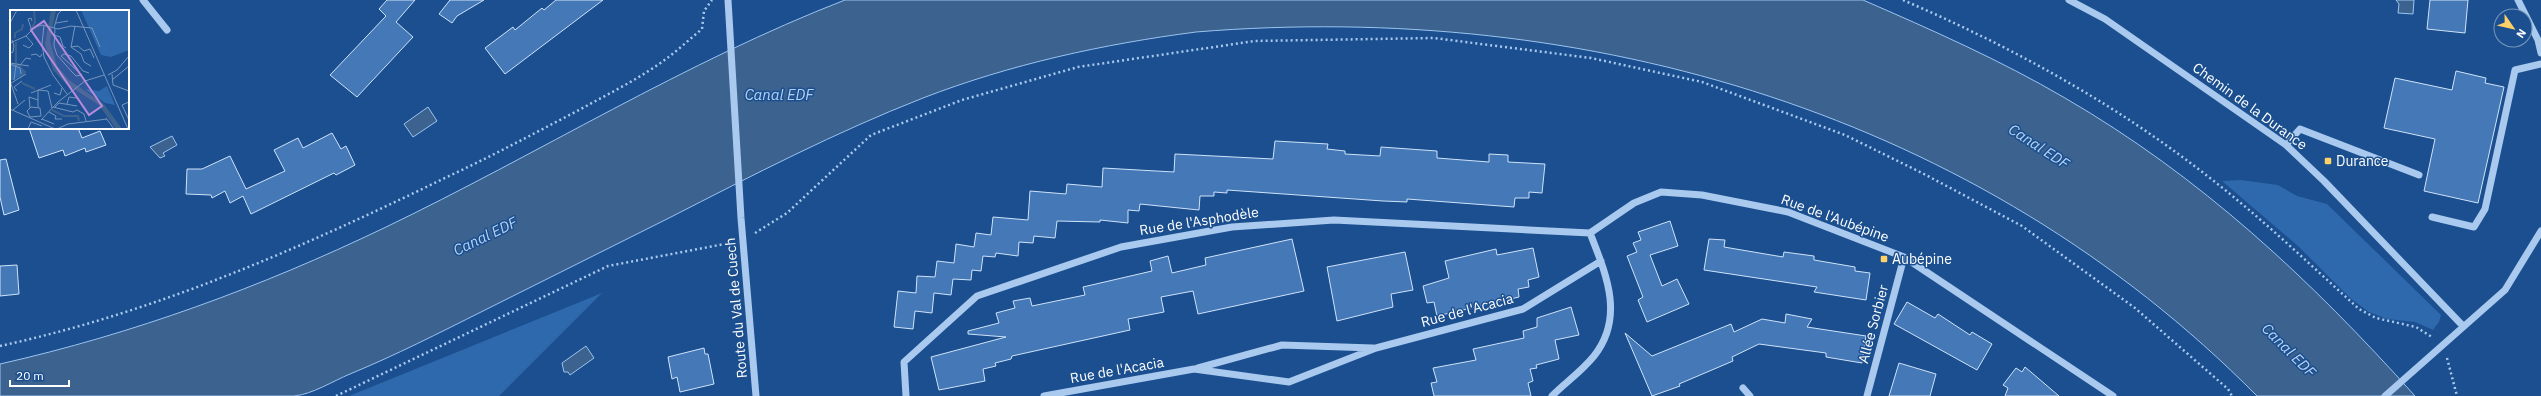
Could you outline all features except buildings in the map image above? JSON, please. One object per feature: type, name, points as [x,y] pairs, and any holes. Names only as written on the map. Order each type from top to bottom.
[{"type":"street","points":[[143,0],[167,30]]},
{"type":"street","name":"Route du Val de Cuech","points":[[728,0],[742,218],[756,396]]},
{"type":"street","name":"Chemin de la Durance","points":[[2070,0],[2105,18],[2286,145],[2324,181],[2463,326]]},
{"type":"street","points":[[2518,0],[2538,40],[2541,53]]},
{"type":"street","points":[[2432,217],[2474,226],[2485,209],[2515,70],[2541,64]]},
{"type":"street","points":[[2286,145],[2300,129],[2419,175]]},
{"type":"street","name":"Rue de l'Aubépine","points":[[1590,233],[1634,203],[1660,192],[1688,194],[1788,212],[1904,258],[2113,396]]},
{"type":"street","name":"Rue de l'Asphodèle","points":[[906,396],[904,362],[977,296],[1121,247],[1232,227],[1334,220],[1590,233]]},
{"type":"street","points":[[2385,396],[2505,290],[2541,231]]},
{"type":"street","points":[[1552,396],[1594,356],[1609,331],[1612,305],[1601,261],[1590,233]]},
{"type":"street","name":"Allée Sorbier","points":[[1867,396],[1904,258]]},
{"type":"street","name":"Rue de l'Acacia","points":[[1194,369],[1290,382],[1376,348],[1523,309],[1601,261]]},
{"type":"street","name":"Rue de l'Acacia","points":[[1044,396],[1194,369],[1282,345],[1376,348]]},
{"type":"street","points":[[1744,388],[1750,396]]},
{"type":"path","points":[[0,346],[58,333],[133,310],[249,268],[336,231],[501,151],[618,89],[666,59],[702,29],[704,11],[712,0]]},
{"type":"path","points":[[1903,0],[1956,23],[2032,62],[2136,124],[2194,165],[2268,225],[2359,309],[2376,318],[2416,327],[2443,344],[2456,396]]},
{"type":"path","points":[[336,396],[608,266],[744,240],[787,213],[871,135],[962,100],[1078,67],[1255,40],[1434,38],[1591,58],[1702,82],[1845,135],[1924,174],[2022,226],[2135,308],[2228,389],[2232,396]]},
{"type":"shaded area","points":[[2241,180],[2278,185],[2297,196],[2327,204],[2441,315],[2439,322],[2433,330],[2415,322],[2387,319],[2369,312],[2350,298],[2299,247],[2222,181]]},
{"type":"shaded area","points":[[602,293],[499,396],[349,396]]},
{"type":"water","name":"Canal EDF","points":[[845,0],[1863,0],[1966,46],[2016,71],[2065,98],[2115,129],[2162,161],[2208,196],[2294,271],[2335,311],[2415,396],[2257,396],[2147,298],[2029,216],[1902,148],[1769,96],[1631,59],[1488,36],[1343,27],[1196,32],[1161,37],[1092,49],[1024,65],[956,86],[858,125],[763,170],[417,344],[323,387],[301,395],[0,396],[0,364],[99,338],[196,307],[338,250],[441,200],[727,51]]},
{"type":"water","points":[[2396,0],[2414,0],[2413,14],[2398,13],[2399,4]]},
{"type":"water","points":[[428,107],[437,121],[413,137],[404,124]]},
{"type":"water","points":[[172,136],[177,145],[163,153],[165,156],[160,158],[150,147]]},
{"type":"water","points":[[586,346],[594,358],[570,375],[568,372],[564,372],[562,363]]},
{"type":"place","name":"Durance","points":[[2328,161]]},
{"type":"place","name":"Aubépine","points":[[1884,259]]}]
